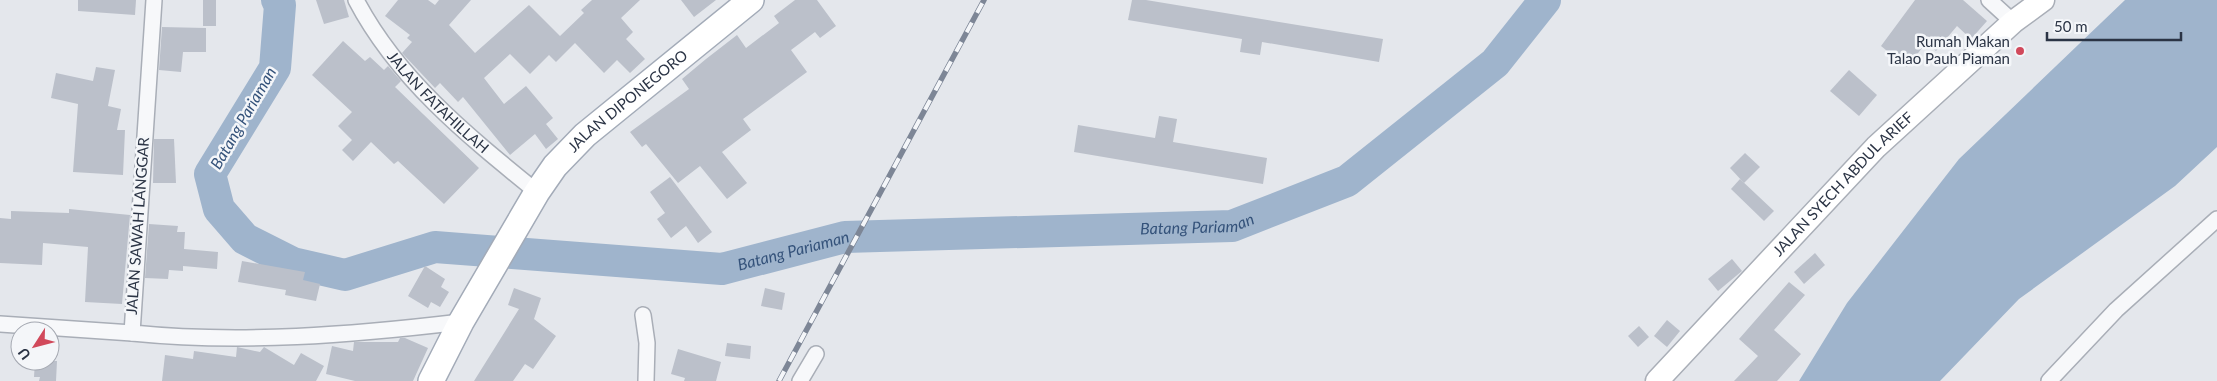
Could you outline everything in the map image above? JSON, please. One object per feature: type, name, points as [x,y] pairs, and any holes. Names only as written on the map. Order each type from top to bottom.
[{"type":"main road","name":"JALAN DIPONEGORO","points":[[431,381],[461,322],[537,192],[555,166],[585,135],[751,0]]},
{"type":"street","name":"JALAN SAWAH LANGGAR","points":[[154,0],[132,333],[190,337],[282,337],[386,332],[461,322]]},
{"type":"street","name":"JALAN FATAHILLAH","points":[[356,0],[373,31],[394,60],[428,98],[483,148],[537,192]]},
{"type":"street","points":[[1989,0],[2013,22]]},
{"type":"street","name":"JALAN SYECH ABDUL ARIEF","points":[[1657,381],[1705,332],[1854,169],[1897,127],[2013,22],[2042,0]]},
{"type":"street","points":[[2048,381],[2116,310],[2217,219]]},
{"type":"street","points":[[643,315],[647,343],[646,381]]},
{"type":"street","points":[[0,324],[132,333]]},
{"type":"street","points":[[800,381],[816,354]]},
{"type":"water","points":[[2125,0],[2217,0],[2217,147],[2175,186],[2019,299],[1940,381],[1799,381],[1847,303],[1959,159]]},
{"type":"building","points":[[78,0],[136,0],[135,15],[78,11]]},
{"type":"building","points":[[203,0],[216,0],[216,26],[203,26]]},
{"type":"building","points":[[316,0],[344,0],[349,17],[324,24]]},
{"type":"building","points":[[398,0],[428,0],[435,5],[439,0],[471,0],[449,25],[475,53],[529,5],[560,36],[584,13],[581,10],[592,0],[640,0],[621,18],[633,32],[626,39],[645,59],[630,73],[617,60],[604,73],[575,43],[556,62],[549,55],[530,74],[510,54],[484,78],[504,104],[526,86],[553,118],[546,124],[558,139],[546,149],[535,134],[510,155],[463,97],[458,102],[440,83],[435,88],[402,53],[412,42],[407,38],[410,35],[385,16]]},
{"type":"building","points":[[681,0],[716,0],[694,17]]},
{"type":"building","points":[[795,0],[817,0],[836,26],[820,38],[815,32],[791,50],[807,72],[743,119],[751,130],[722,152],[747,183],[727,199],[700,166],[678,183],[646,144],[642,147],[630,132],[689,89],[682,79],[706,59],[737,35],[746,48],[779,23],[774,16]]},
{"type":"building","points":[[1132,0],[1146,0],[1383,39],[1379,62],[1262,42],[1260,55],[1240,52],[1242,39],[1128,20]]},
{"type":"building","points":[[1915,0],[1963,0],[1987,21],[1971,39],[1957,26],[1936,51],[1926,43],[1907,67],[1881,46]]},
{"type":"building","points":[[162,27],[206,28],[206,52],[183,52],[181,72],[159,70]]},
{"type":"building","points":[[343,41],[365,61],[370,57],[384,70],[388,66],[401,81],[395,87],[479,168],[444,204],[398,161],[394,164],[371,142],[353,161],[342,150],[352,140],[338,126],[352,112],[312,75]]},
{"type":"building","points":[[96,67],[115,70],[108,106],[121,109],[117,130],[125,130],[123,175],[73,172],[78,104],[51,98],[56,73],[93,81]]},
{"type":"building","points":[[1849,70],[1877,95],[1859,116],[1830,91]]},
{"type":"building","points":[[1159,116],[1177,119],[1173,142],[1267,158],[1263,184],[1074,152],[1078,125],[1155,138]]},
{"type":"building","points":[[154,139],[174,139],[176,183],[153,183]]},
{"type":"building","points":[[1745,153],[1760,167],[1744,183],[1730,168]]},
{"type":"building","points":[[670,177],[712,232],[698,243],[686,226],[671,238],[657,219],[665,213],[650,192]]},
{"type":"building","points":[[1740,179],[1774,211],[1764,221],[1731,189]]},
{"type":"building","points":[[69,209],[130,215],[122,304],[85,302],[88,247],[43,243],[42,265],[0,263],[0,218],[11,219],[11,211],[69,213]]},
{"type":"building","points":[[149,224],[178,226],[177,232],[185,232],[184,249],[218,252],[217,269],[183,266],[183,271],[169,270],[168,279],[145,278]]},
{"type":"building","points":[[1815,253],[1825,265],[1804,284],[1794,272]]},
{"type":"building","points":[[1732,259],[1742,271],[1718,291],[1708,279]]},
{"type":"building","points":[[242,261],[305,272],[303,280],[320,284],[316,301],[285,295],[286,290],[238,282]]},
{"type":"building","points":[[425,266],[445,279],[441,287],[449,292],[440,307],[431,302],[428,308],[408,296]]},
{"type":"building","points":[[1789,282],[1805,295],[1774,330],[1801,354],[1777,381],[1734,381],[1758,356],[1739,339]]},
{"type":"building","points":[[514,288],[541,298],[534,319],[556,336],[533,369],[525,364],[513,381],[474,381],[519,309],[508,305]]},
{"type":"building","points":[[765,288],[785,293],[782,310],[761,306]]},
{"type":"building","points":[[1667,320],[1680,331],[1667,347],[1654,336]]},
{"type":"building","points":[[1639,326],[1649,337],[1638,347],[1628,336]]},
{"type":"building","points":[[400,338],[405,338],[428,348],[413,381],[355,381],[326,374],[332,346],[353,351],[354,342],[398,342]]},
{"type":"building","points":[[727,343],[751,346],[750,359],[725,356]]},
{"type":"building","points":[[237,347],[260,352],[264,347],[294,365],[301,353],[324,366],[316,381],[162,381],[165,355],[193,359],[194,351],[236,357]]},
{"type":"building","points":[[678,349],[721,362],[716,381],[684,381],[685,378],[671,374]]},
{"type":"building","points":[[34,371],[56,371],[56,381],[39,381],[40,377],[34,377]]},
{"type":"waterway","name":"Batang Pariaman","points":[[277,0],[280,5],[275,68],[210,174],[219,209],[245,239],[293,263],[345,275],[435,247],[722,269],[845,237],[1232,226],[1347,181],[1495,63],[1545,0]]},
{"type":"railway","points":[[779,381],[984,0]]},
{"type":"place","name":"Rumah Makan Talao Pauh Piaman","points":[[2020,51]]}]
